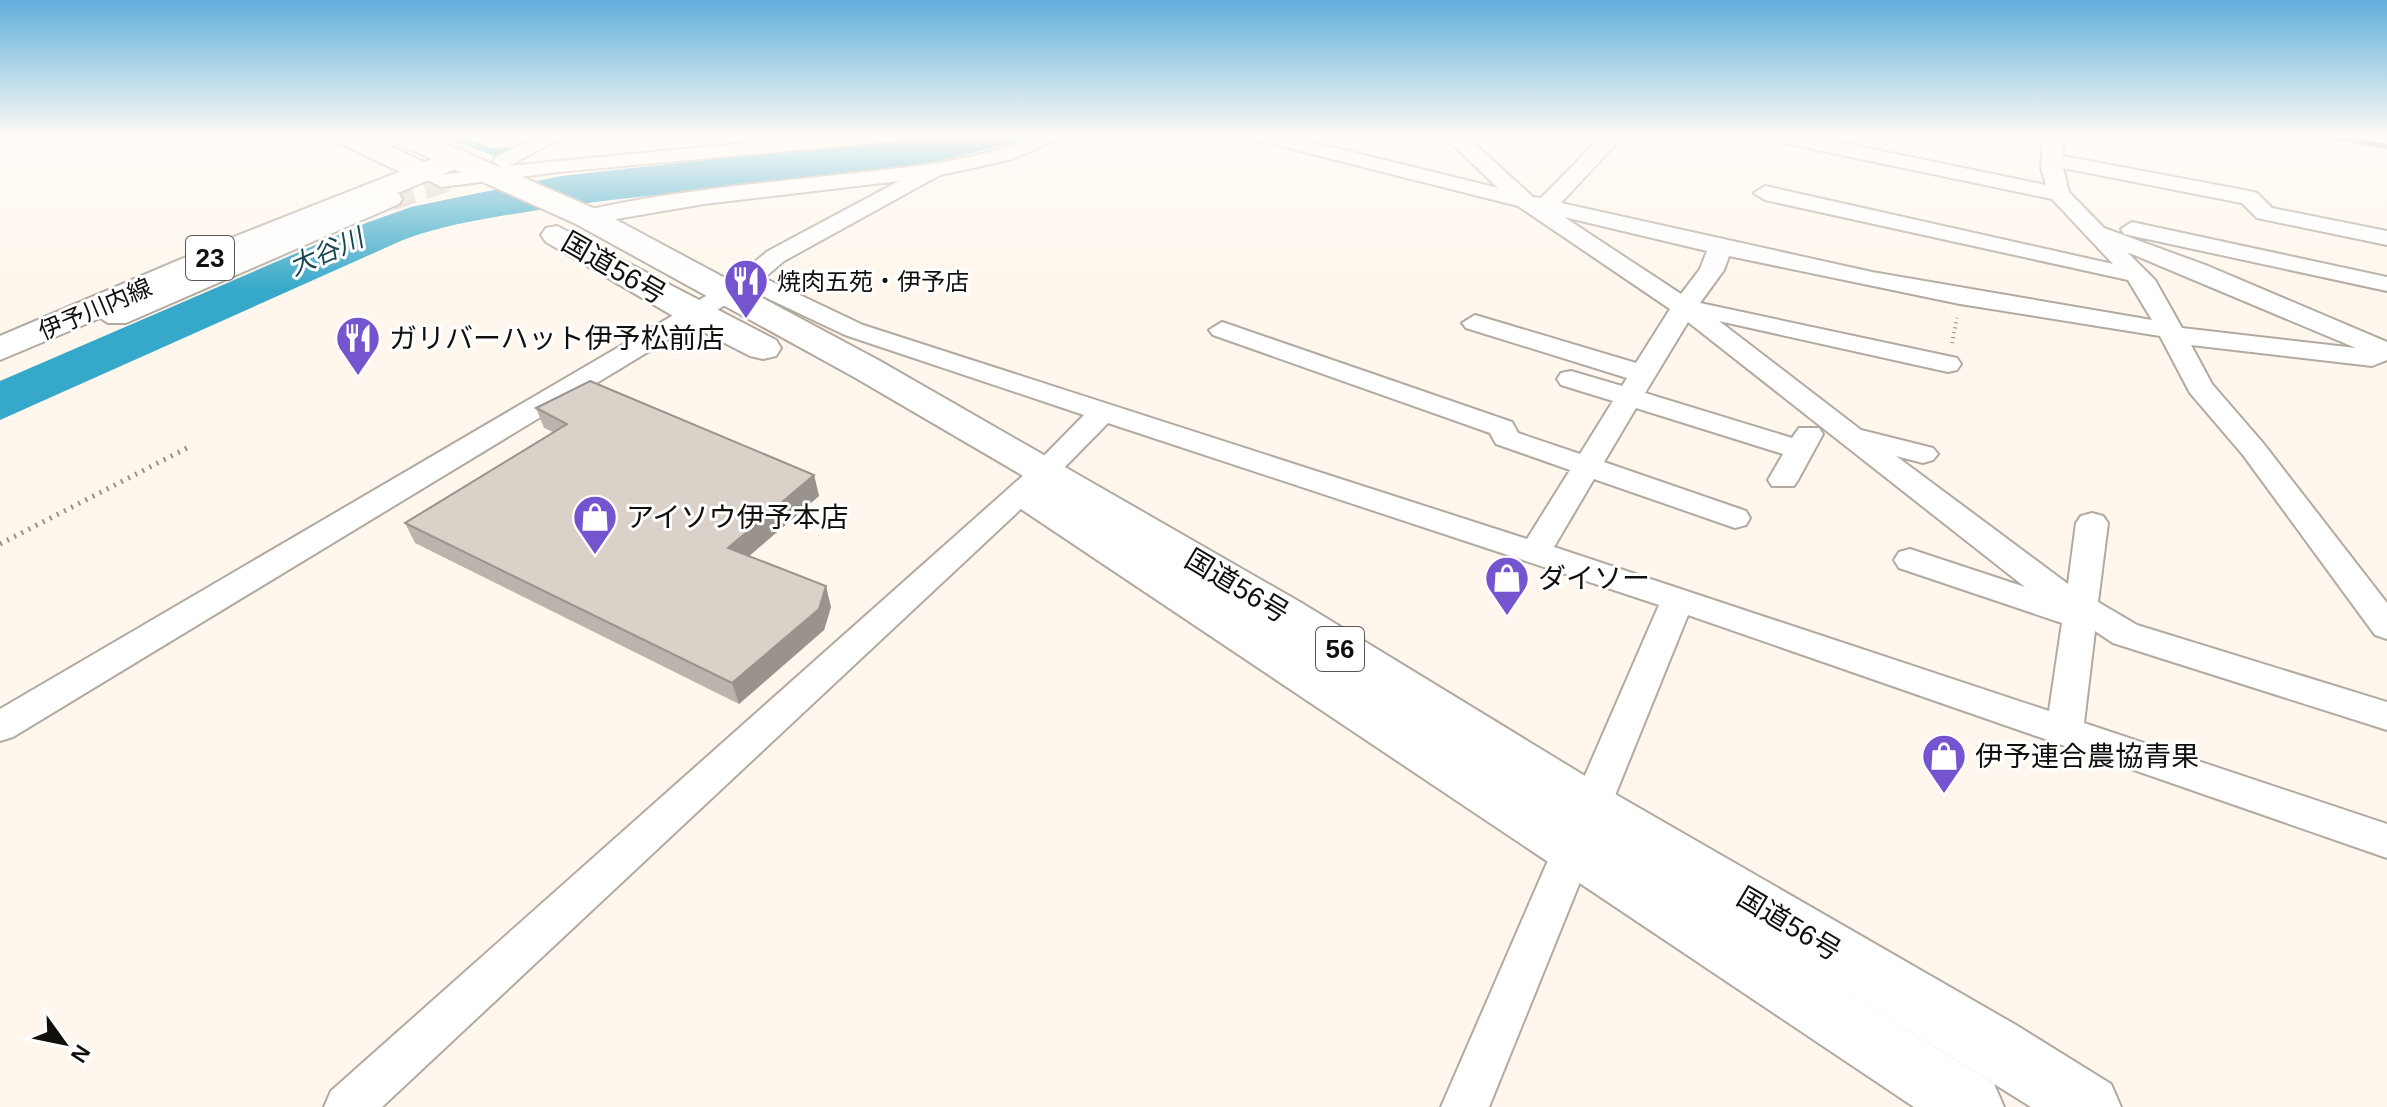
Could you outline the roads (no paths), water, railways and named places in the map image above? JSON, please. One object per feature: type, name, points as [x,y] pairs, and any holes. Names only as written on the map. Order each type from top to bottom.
[{"type":"main road","name":"伊予川内線","points":[[0,349],[237,247],[410,187]]},
{"type":"main road","name":"国道56号","points":[[514,187],[867,369],[1033,481],[1284,613],[1971,1107]]},
{"type":"main road","name":"国道56号","points":[[516,187],[583,215],[722,296]]},
{"type":"main road","name":"国道56号","points":[[1582,826],[1994,1046],[2088,1107]]},
{"type":"street","points":[[583,215],[795,187]]},
{"type":"street","points":[[0,727],[722,296],[776,256],[905,187]]},
{"type":"street","points":[[1463,187],[1961,297],[2170,332],[2387,359]]},
{"type":"street","points":[[1514,187],[1684,307],[2079,612]]},
{"type":"street","points":[[1536,205],[1556,187]]},
{"type":"street","points":[[2061,187],[2088,225],[2146,285],[2200,387],[2253,449],[2387,627]]},
{"type":"street","points":[[2139,187],[2249,198],[2265,213],[2387,238]]},
{"type":"street","points":[[1765,193],[2097,269],[2135,274]]},
{"type":"street","points":[[98,308],[117,318],[391,199]]},
{"type":"street","points":[[2303,221],[2309,266]]},
{"type":"street","points":[[2088,225],[2309,266],[2387,284]]},
{"type":"street","points":[[2088,225],[2387,352]]},
{"type":"street","points":[[1535,552],[1684,307],[1712,270],[1721,246]]},
{"type":"street","points":[[722,296],[854,330],[1535,552],[2065,729],[2387,841]]},
{"type":"street","points":[[1684,307],[1817,333],[1948,364]]},
{"type":"street","points":[[1475,323],[1643,374]]},
{"type":"street","points":[[1222,330],[1502,428],[1506,438],[1735,518]]},
{"type":"street","points":[[1571,379],[1801,450]]},
{"type":"street","points":[[348,1107],[1033,481],[1103,412]]},
{"type":"street","points":[[1783,480],[1811,429],[1873,438],[1923,454]]},
{"type":"street","points":[[2065,729],[2092,523]]},
{"type":"street","points":[[1910,560],[2079,612],[2125,634],[2387,716]]},
{"type":"street","points":[[1465,1107],[1678,599]]},
{"type":"water","name":"大谷川","points":[[509,187],[745,187],[606,200],[438,229],[403,240],[0,420],[0,381],[366,223],[411,207]]},
{"type":"tunnel","points":[[391,199],[428,187]]},
{"type":"place","name":"焼肉五苑・伊予店","points":[[746,320]]},
{"type":"place","name":"ガリバーハット伊予松前店","points":[[358,377]]},
{"type":"place","name":"アイソウ伊予本店","points":[[595,556]]},
{"type":"place","name":"ダイソー","points":[[1507,617]]},
{"type":"place","name":"伊予連合農協青果","points":[[1944,795]]}]
